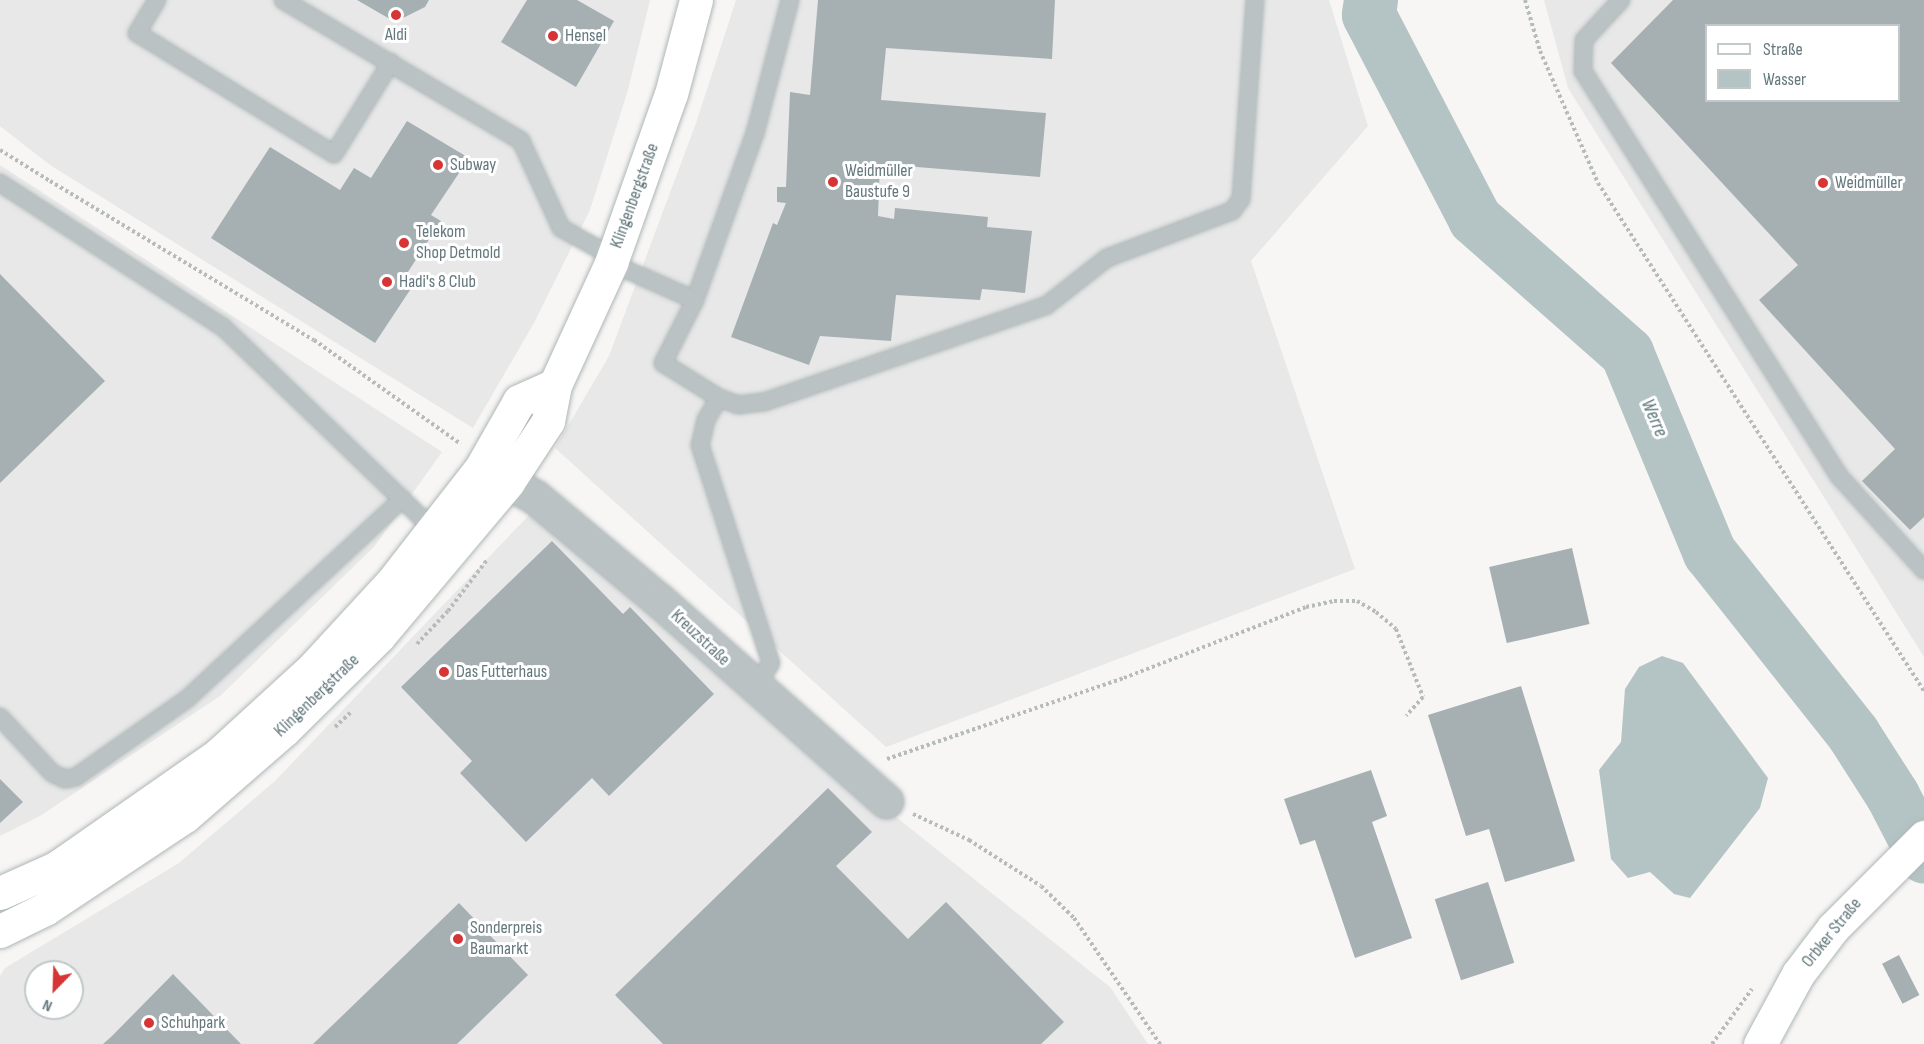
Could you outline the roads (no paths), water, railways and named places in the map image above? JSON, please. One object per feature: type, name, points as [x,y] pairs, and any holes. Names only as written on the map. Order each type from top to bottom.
[{"type":"main road","name":"Klingenbergstraße","points":[[0,893],[56,868],[218,755],[313,668],[393,580],[443,540],[508,482],[548,421],[555,385],[612,260],[671,94],[696,0]]},
{"type":"main road","name":"Klingenbergstraße","points":[[0,931],[45,909],[185,816],[318,699],[443,540],[519,400],[555,385]]},
{"type":"main road","name":"Orbker Straße","points":[[1760,1044],[1798,974],[1851,906],[1924,837]]},
{"type":"street","name":"Kreuzstraße","points":[[508,482],[535,497],[660,601],[755,689],[886,801]]},
{"type":"lane","points":[[157,0],[138,33],[334,154],[391,62]]},
{"type":"lane","points":[[283,0],[521,141],[561,228],[612,260],[695,300]]},
{"type":"lane","points":[[790,0],[755,133],[695,300],[663,363],[719,398],[738,405],[764,402],[1047,305],[1107,258],[1232,211],[1241,199],[1256,0]]},
{"type":"lane","points":[[1621,0],[1584,40],[1583,71],[1839,476],[1924,570]]},
{"type":"lane","points":[[0,183],[223,327],[443,540]]},
{"type":"lane","points":[[719,398],[706,420],[700,445],[771,663],[755,689]]},
{"type":"lane","points":[[0,717],[52,773],[65,778],[76,777],[187,699],[402,499]]},
{"type":"lane","points":[[0,737],[21,738]]},
{"type":"water","points":[[1662,656],[1683,663],[1768,778],[1760,808],[1690,898],[1674,894],[1650,872],[1628,878],[1611,859],[1599,770],[1621,742],[1625,689],[1639,667]]},
{"type":"waterway","name":"Werre","points":[[1371,0],[1369,15],[1475,219],[1627,353],[1710,553],[1854,735],[1893,796],[1924,856]]},
{"type":"place","name":"Aldi","points":[[396,15]]},
{"type":"place","name":"Hensel","points":[[553,36]]},
{"type":"place","name":"Subway","points":[[438,165]]},
{"type":"place","name":"Weidmüller Baustufe 9","points":[[833,182]]},
{"type":"place","name":"Weidmüller","points":[[1823,183]]},
{"type":"place","name":"Telekom Shop Detmold","points":[[404,243]]},
{"type":"place","name":"Hadi's 8 Club","points":[[387,282]]},
{"type":"place","name":"Das Futterhaus","points":[[444,672]]},
{"type":"place","name":"Sonderpreis Baumarkt","points":[[458,939]]},
{"type":"place","name":"Schuhpark","points":[[149,1023]]}]
